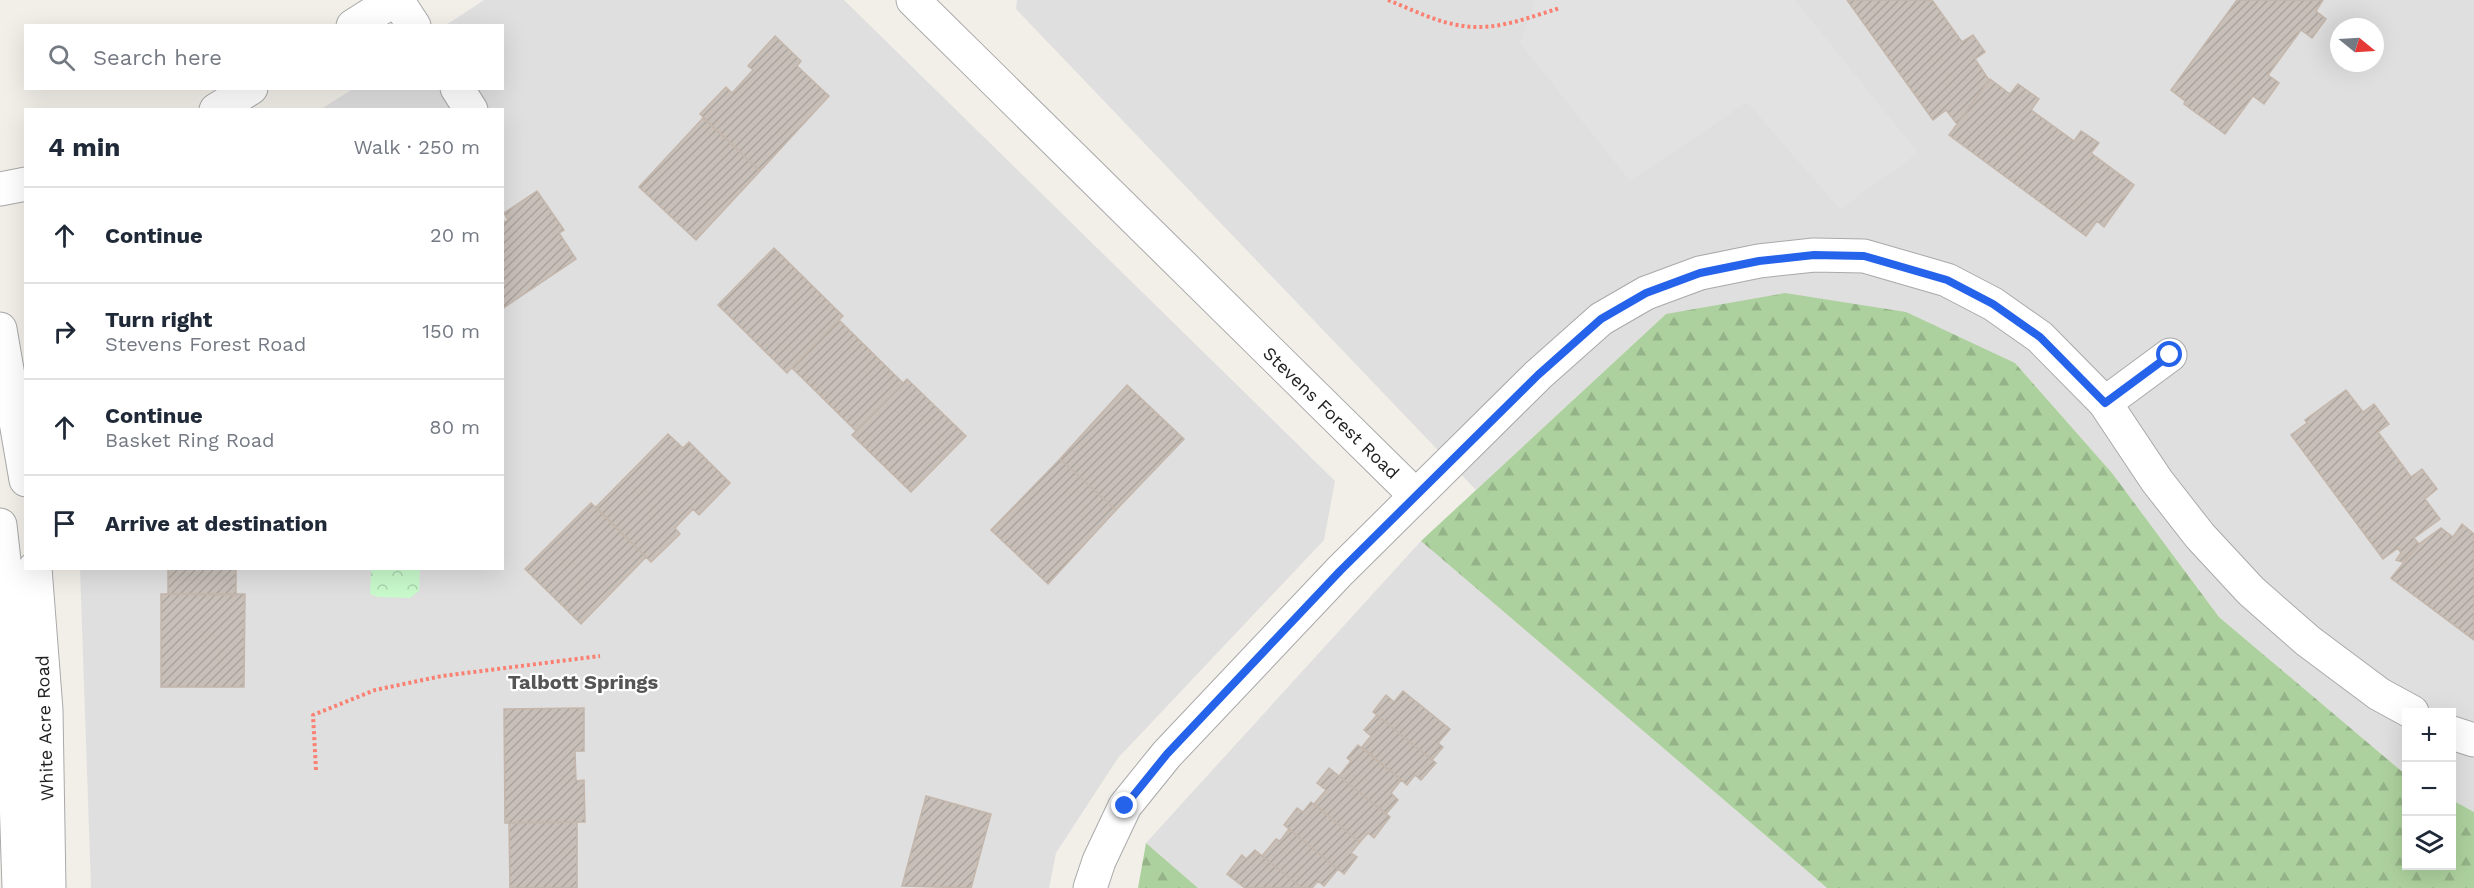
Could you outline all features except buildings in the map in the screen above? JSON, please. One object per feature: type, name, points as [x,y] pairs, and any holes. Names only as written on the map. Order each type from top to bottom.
[{"type":"street","points":[[356,24],[396,0],[413,24]]},
{"type":"street","name":"Stevens Forest Road","points":[[913,0],[1416,496]]},
{"type":"street","points":[[219,108],[248,90]]},
{"type":"street","points":[[458,90],[470,108]]},
{"type":"street","points":[[0,189],[24,184]]},
{"type":"street","points":[[1090,888],[1099,861],[1125,806],[1167,754],[1340,571],[1538,375],[1601,319],[1646,293],[1690,277],[1759,261],[1814,255],[1864,256],[1947,280],[1993,304],[2040,337],[2105,403],[2157,481],[2200,536],[2251,591],[2308,641],[2379,694],[2405,708]]},
{"type":"street","points":[[0,329],[24,468]]},
{"type":"street","points":[[2105,403],[2170,355]]},
{"type":"street","name":"White Acre Road","points":[[0,525],[11,625],[19,888]]},
{"type":"street","name":"White Acre Road","points":[[35,570],[46,710],[49,888]]},
{"type":"street","points":[[2456,735],[2474,740]]},
{"type":"path","points":[[1388,0],[1435,19],[1465,26],[1500,25],[1560,8]]},
{"type":"path","points":[[316,770],[313,715],[375,690],[442,676],[600,656]]},
{"type":"shaded area","points":[[484,0],[844,0],[1335,481],[1324,540],[1118,758],[1056,853],[1049,888],[91,888],[80,570],[504,570],[504,108],[323,108],[351,90],[504,90],[504,24],[448,24]]},
{"type":"shaded area","points":[[1017,0],[2474,0],[2474,812],[2456,802],[2456,708],[2402,708],[2402,772],[2219,617],[2112,473],[2015,363],[1666,314],[1476,490],[1016,9]]},
{"type":"shaded area","points":[[1535,0],[1795,0],[1918,153],[1840,209],[1747,102],[1630,181],[1520,43]]},
{"type":"shaded area","points":[[1421,541],[1827,888],[1198,888],[1146,843]]},
{"type":"green space","points":[[1785,293],[1906,312],[2015,363],[2112,473],[2219,617],[2402,772],[2402,870],[2456,870],[2456,802],[2474,812],[2474,888],[1827,888],[1421,541],[1666,314]]},
{"type":"green space","points":[[371,570],[420,570],[419,591],[410,598],[378,597],[370,594]]},
{"type":"green space","points":[[1146,843],[1198,888],[1138,888]]},
{"type":"district","name":"Talbott Springs","points":[[583,682]]},
{"type":"route","points":[[1125,806],[1167,754],[1340,571],[1538,375],[1601,319],[1646,293],[1700,273],[1759,261],[1814,255],[1864,256],[1947,280],[1993,304],[2040,337],[2105,403],[2170,355]]}]
